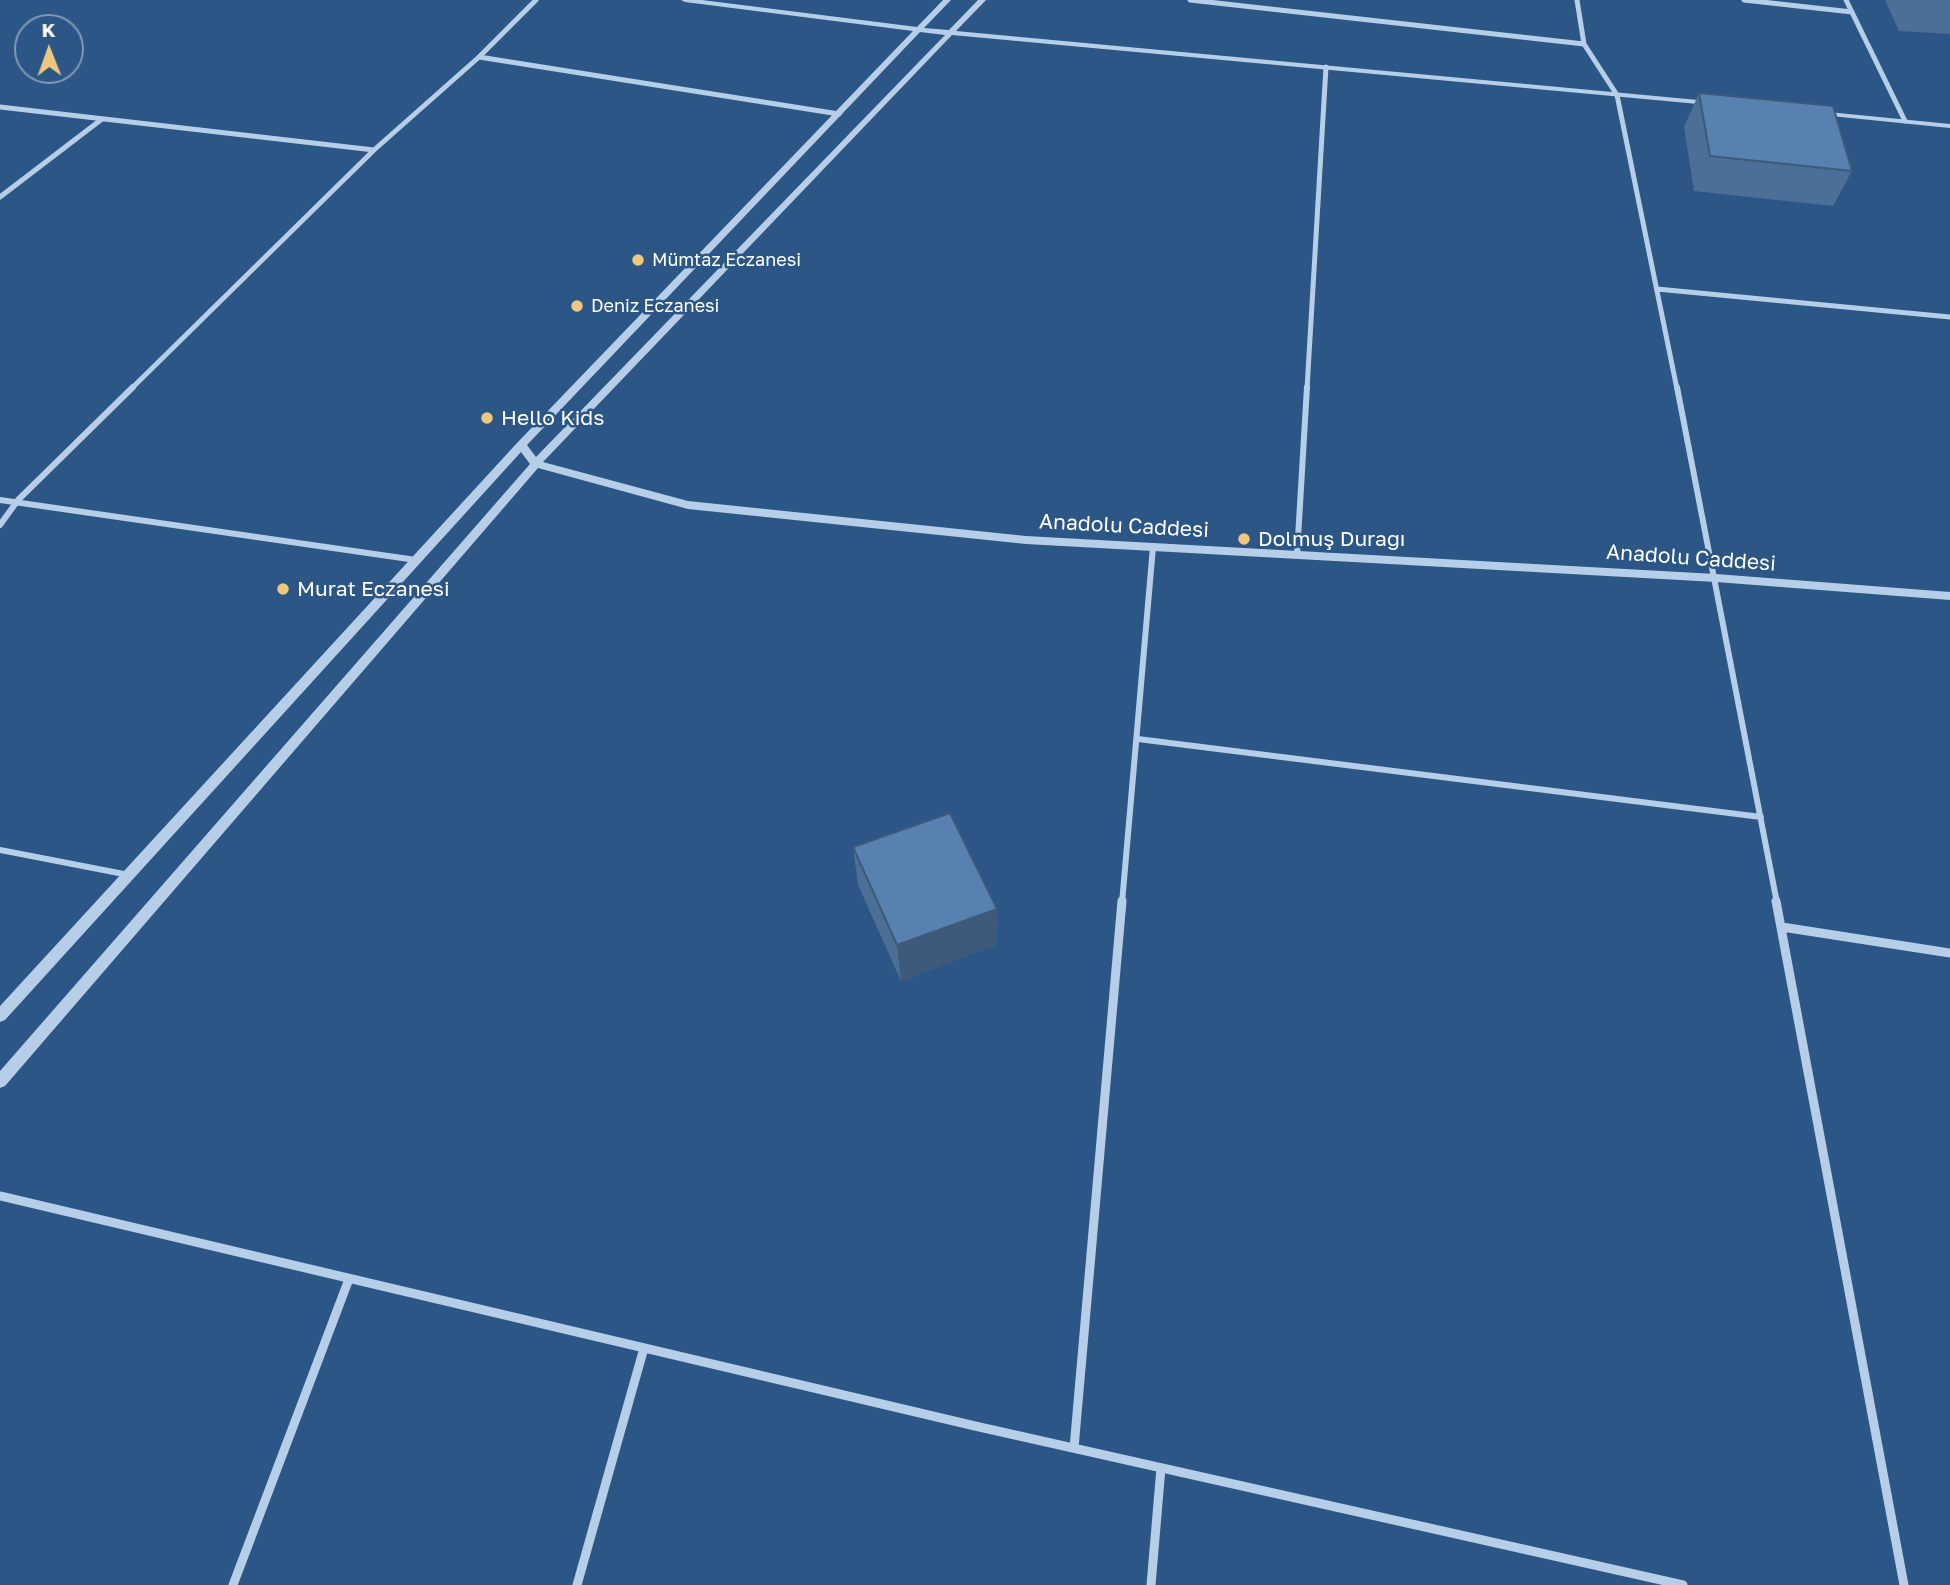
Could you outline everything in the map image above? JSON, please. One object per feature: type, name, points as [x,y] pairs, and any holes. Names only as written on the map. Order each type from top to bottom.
[{"type":"street","points":[[0,525],[18,500],[374,150],[479,57],[536,0]]},
{"type":"street","points":[[685,0],[920,30],[1713,103]]},
{"type":"street","points":[[0,1016],[521,445],[947,0]]},
{"type":"street","points":[[0,1081],[536,464],[982,0]]},
{"type":"street","points":[[1190,0],[1584,44]]},
{"type":"street","points":[[1577,0],[1584,44],[1618,95],[1716,578],[1904,1585]]},
{"type":"street","points":[[1744,0],[1852,12]]},
{"type":"street","points":[[1846,0],[1905,121]]},
{"type":"street","points":[[479,57],[839,114]]},
{"type":"street","points":[[1297,555],[1326,67]]},
{"type":"street","points":[[0,107],[374,150]]},
{"type":"street","points":[[1809,112],[1950,126]]},
{"type":"street","points":[[0,197],[102,118]]},
{"type":"street","points":[[1657,289],[1950,317]]},
{"type":"street","points":[[521,445],[536,464]]},
{"type":"street","name":"Anadolu Caddesi","points":[[536,464],[688,505],[1026,540],[1716,578],[1950,596]]},
{"type":"street","points":[[0,500],[18,500],[416,560]]},
{"type":"street","points":[[1074,1448],[1153,547]]},
{"type":"street","points":[[1138,739],[1761,817]]},
{"type":"street","points":[[0,850],[129,875]]},
{"type":"street","points":[[1782,926],[1950,953]]},
{"type":"street","points":[[0,1196],[1074,1448],[1683,1585]]},
{"type":"street","points":[[233,1585],[349,1279]]},
{"type":"street","points":[[578,1585],[644,1348]]},
{"type":"street","points":[[1150,1585],[1161,1468]]},
{"type":"building","points":[[1699,93],[1833,106],[1852,171],[1710,156]]},
{"type":"building","points":[[950,813],[997,909],[897,945],[853,847]]},
{"type":"place","name":"Mümtaz Eczanesi","points":[[638,260]]},
{"type":"place","name":"Deniz Eczanesi","points":[[577,306]]},
{"type":"place","name":"Hello Kids","points":[[487,418]]},
{"type":"place","name":"Dolmuş Durağı","points":[[1244,539]]},
{"type":"place","name":"Murat Eczanesi","points":[[283,589]]}]
